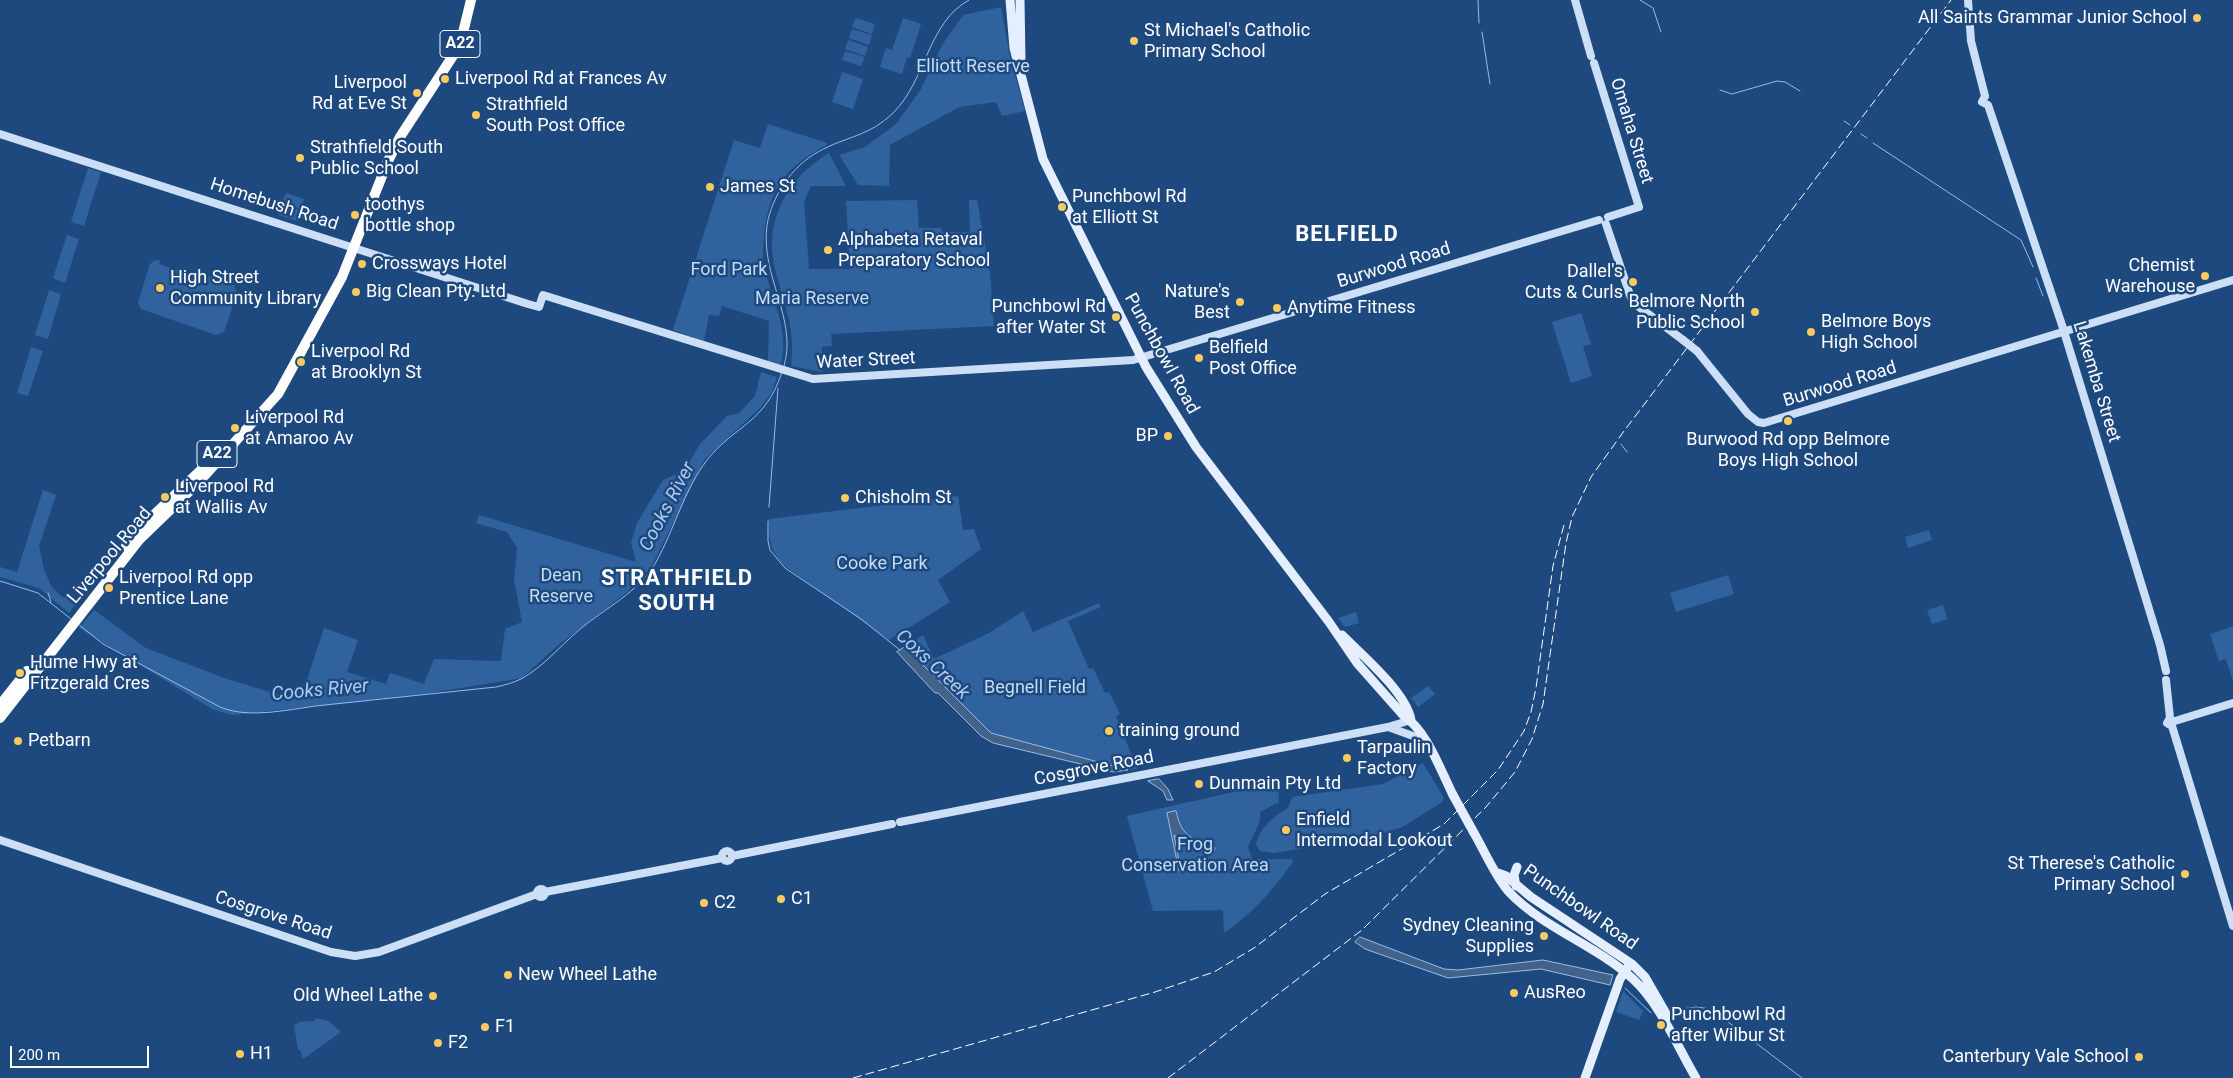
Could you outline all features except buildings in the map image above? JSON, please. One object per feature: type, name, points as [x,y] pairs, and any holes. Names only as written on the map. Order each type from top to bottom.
[{"type":"highway","name":"Liverpool Road","points":[[352,246],[379,166],[393,136],[452,48],[465,0]]},
{"type":"highway","name":"Liverpool Road","points":[[0,705],[80,612],[131,539],[152,522],[229,442],[266,400],[292,359],[352,246],[400,137],[460,45],[471,0]]},
{"type":"highway","name":"Liverpool Road","points":[[0,718],[66,629]]},
{"type":"main road","name":"Punchbowl Road","points":[[1010,0],[1014,48],[1022,71],[1046,164],[1142,359],[1196,447],[1329,622],[1357,663],[1403,715],[1411,720],[1436,760],[1453,795],[1503,885],[1521,903],[1624,972],[1650,1000],[1696,1078]]},
{"type":"main road","name":"Punchbowl Road","points":[[1020,0],[1022,71]]},
{"type":"main road","name":"Omaha Street","points":[[1574,0],[1639,207],[1604,220]]},
{"type":"main road","name":"Lakemba Street","points":[[1968,0],[1971,41],[1985,96],[1992,99],[1988,105],[2064,332],[2157,635],[2166,676],[2172,722],[2233,926]]},
{"type":"main road","name":"Homebush Road","points":[[0,134],[539,307],[543,295]]},
{"type":"main road","name":"Burwood Road","points":[[1142,359],[1604,220],[1631,298],[1635,304],[1697,351],[1748,414],[1758,422],[1764,423],[2233,280]]},
{"type":"main road","name":"Water Street","points":[[543,295],[809,378],[835,379],[1142,359]]},
{"type":"main road","points":[[2172,722],[2233,702]]},
{"type":"main road","name":"Cosgrove Road","points":[[0,840],[331,952],[348,955],[379,952],[541,893],[722,858],[722,854],[726,851],[732,856],[1388,727],[1411,720]]},
{"type":"main road","points":[[1388,727],[1426,744]]},
{"type":"main road","points":[[1516,886],[1514,875],[1517,867]]},
{"type":"main road","name":"Punchbowl Road","points":[[1498,873],[1506,876],[1516,886],[1632,964],[1648,982],[1702,1078]]},
{"type":"main road","points":[[1585,1078],[1624,972],[1632,964]]},
{"type":"green space","name":"Elliott Reserve","points":[[1001,7],[1010,57],[1025,111],[1002,116],[996,102],[959,107],[890,145],[889,186],[858,185],[839,155],[865,147],[896,124],[921,89],[942,45],[963,15]]},
{"type":"green space","points":[[856,18],[875,24],[872,34],[852,27]]},
{"type":"green space","points":[[903,18],[921,24],[910,58],[907,57],[902,74],[880,67],[886,48],[892,50]]},
{"type":"green space","points":[[852,29],[872,35],[869,45],[849,38]]},
{"type":"green space","points":[[848,40],[868,47],[865,56],[845,49]]},
{"type":"green space","points":[[845,51],[865,57],[861,66],[842,60]]},
{"type":"green space","points":[[842,72],[863,79],[853,109],[832,102]]},
{"type":"green space","name":"Ford Park","points":[[768,124],[827,143],[827,145],[793,168],[785,177],[772,198],[768,211],[763,245],[763,260],[779,314],[783,339],[781,365],[768,361],[769,321],[722,306],[719,316],[709,315],[704,341],[673,330],[734,140],[760,148]]},
{"type":"green space","name":"Maria Reserve","points":[[829,153],[846,186],[811,186],[804,202],[809,269],[850,269],[846,201],[917,200],[919,228],[941,228],[942,232],[970,232],[969,200],[977,200],[990,273],[994,326],[831,334],[832,346],[822,347],[823,372],[791,366],[791,328],[775,269],[772,251],[773,234],[782,202],[791,188],[814,163]]},
{"type":"green space","points":[[88,168],[101,172],[84,226],[71,222]]},
{"type":"green space","points":[[286,193],[304,199],[301,209],[282,203]]},
{"type":"green space","points":[[281,204],[300,210],[297,221],[278,215]]},
{"type":"green space","points":[[67,235],[79,239],[65,283],[53,278]]},
{"type":"green space","points":[[155,260],[160,260],[159,264],[204,279],[206,275],[234,285],[237,293],[224,332],[216,335],[141,309],[138,302],[150,264]]},
{"type":"green space","points":[[49,290],[61,294],[48,339],[35,335]]},
{"type":"green space","points":[[1581,313],[1591,344],[1583,346],[1592,376],[1571,383],[1552,322]]},
{"type":"green space","points":[[31,347],[43,351],[28,396],[17,393]]},
{"type":"green space","name":"Dean Reserve","points":[[761,372],[777,377],[772,392],[760,408],[705,459],[651,567],[626,593],[557,646],[522,678],[424,694],[233,715],[214,710],[79,628],[94,610],[146,648],[224,678],[300,701],[324,628],[358,640],[347,672],[386,684],[390,673],[424,684],[434,659],[501,661],[505,629],[522,622],[514,580],[517,548],[507,532],[476,523],[479,515],[636,562],[631,543],[637,523],[663,480],[685,470],[700,444],[727,416],[739,413],[755,396]]},
{"type":"green space","points":[[43,490],[56,495],[39,546],[44,569],[51,586],[62,597],[79,600],[69,613],[39,588],[0,577],[0,567],[17,572]]},
{"type":"green space","name":"Cooke Park","points":[[958,496],[963,530],[974,529],[981,549],[938,580],[950,602],[889,640],[786,567],[774,551],[769,533],[769,519]]},
{"type":"green space","points":[[1929,530],[1932,540],[1908,548],[1905,537]]},
{"type":"green space","points":[[1728,575],[1734,594],[1676,612],[1670,593]]},
{"type":"green space","name":"Begnell Field","points":[[1099,603],[1101,607],[1068,621],[1089,669],[1093,668],[1105,693],[1109,692],[1120,714],[1116,716],[1137,769],[1128,770],[991,733],[905,647],[923,635],[934,659],[989,633],[1023,611],[1033,632]]},
{"type":"green space","points":[[1943,605],[1947,619],[1932,624],[1927,610]]},
{"type":"green space","points":[[1356,612],[1359,623],[1345,627],[1338,618]]},
{"type":"green space","points":[[2233,626],[2233,681],[2226,659],[2219,661],[2210,634]]},
{"type":"green space","points":[[1428,686],[1435,694],[1418,707],[1411,698]]},
{"type":"green space","points":[[1423,763],[1444,798],[1441,803],[1402,827],[1368,838],[1274,853],[1260,851],[1256,844],[1264,827],[1288,808],[1292,797],[1383,784]]},
{"type":"green space","name":"Frog Conservation Area","points":[[1278,782],[1279,802],[1260,812],[1260,821],[1248,847],[1252,859],[1292,859],[1293,862],[1262,900],[1245,917],[1224,933],[1223,910],[1153,911],[1127,816]]},
{"type":"green space","points":[[1623,991],[1643,1011],[1639,1020],[1616,1012]]},
{"type":"green space","points":[[316,1018],[328,1021],[341,1032],[303,1059],[300,1050],[298,1050],[294,1025],[300,1022],[315,1021]]},
{"type":"shaded area","points":[[905,647],[991,733],[1128,770],[1114,772],[993,743],[981,736],[938,693],[935,693],[897,652]]},
{"type":"shaded area","points":[[1159,779],[1168,789],[1173,800],[1167,800],[1163,791],[1148,781]]},
{"type":"shaded area","points":[[1176,811],[1181,827],[1189,836],[1215,848],[1212,855],[1186,845],[1174,835],[1181,871],[1179,871],[1167,813]]},
{"type":"shaded area","points":[[1360,937],[1444,969],[1458,970],[1543,960],[1613,975],[1610,985],[1541,969],[1448,978],[1365,949],[1355,942]]},
{"type":"waterway","name":"Cooks River","points":[[784,366],[787,349],[786,331],[766,244],[767,225],[778,193],[792,174],[809,158],[828,147],[876,127],[894,112],[905,99],[944,22],[955,10],[969,0]]},
{"type":"waterway","points":[[1478,0],[1479,23]]},
{"type":"waterway","points":[[1640,0],[1653,8],[1661,32]]},
{"type":"waterway","points":[[1482,32],[1490,84]]},
{"type":"waterway","points":[[1720,90],[1732,94],[1777,81],[1785,82],[1800,91]]},
{"type":"waterway","points":[[1844,121],[1850,125]]},
{"type":"waterway","points":[[1861,134],[1867,138]]},
{"type":"waterway","points":[[1873,143],[2021,240],[2033,267]]},
{"type":"waterway","points":[[2036,278],[2043,296]]},
{"type":"waterway","name":"Cooks River","points":[[78,624],[103,644],[220,707],[245,713],[272,712],[496,687],[515,682],[537,669],[579,630],[631,591],[649,573],[662,550],[699,471],[718,448],[749,422],[767,403],[782,372]]},
{"type":"waterway","name":"Coxs Creek","points":[[769,507],[778,388]]},
{"type":"waterway","points":[[1621,444],[1627,452]]},
{"type":"waterway","name":"Coxs Creek","points":[[768,521],[770,550],[785,568],[861,619],[900,650]]},
{"type":"waterway","name":"Cooks River","points":[[0,581],[38,593],[71,619]]},
{"type":"waterway","name":"Cooks River","points":[[48,593],[51,602]]},
{"type":"waterway","name":"Coxs Creek","points":[[1625,988],[1651,1013]]},
{"type":"waterway","name":"Coxs Creek","points":[[1675,1010],[1696,1007],[1711,1009],[1802,1078]]},
{"type":"railway","points":[[1168,1078],[1362,930],[1486,807],[1515,772],[1532,739],[1543,704],[1566,543],[1572,517],[1591,477],[1951,0]]},
{"type":"railway","points":[[853,1078],[1155,992],[1214,972],[1254,948],[1325,894],[1444,824],[1498,770],[1524,731],[1531,712],[1536,688],[1553,566],[1564,525]]},
{"type":"place","name":"All Saints Grammar Junior School","points":[[2197,18]]},
{"type":"place","name":"St Michael's Catholic Primary School","points":[[1134,41]]},
{"type":"place","name":"Liverpool Rd at Frances Av","points":[[445,79]]},
{"type":"place","name":"Liverpool Rd at Eve St","points":[[417,93]]},
{"type":"place","name":"Strathfield South Post Office","points":[[476,115]]},
{"type":"place","name":"Strathfield South Public School","points":[[300,158]]},
{"type":"place","name":"James St","points":[[710,187]]},
{"type":"place","name":"Punchbowl Rd at Elliott St","points":[[1062,207]]},
{"type":"place","name":"toothys bottle shop","points":[[355,215]]},
{"type":"place","name":"Alphabeta Retaval Preparatory School","points":[[828,250]]},
{"type":"place","name":"Crossways Hotel","points":[[362,264]]},
{"type":"place","name":"Chemist Warehouse","points":[[2205,276]]},
{"type":"place","name":"Dallel's Cuts & Curls","points":[[1633,282]]},
{"type":"place","name":"High Street Community Library","points":[[160,288]]},
{"type":"place","name":"Big Clean Pty. Ltd","points":[[356,292]]},
{"type":"place","name":"Nature's Best","points":[[1240,302]]},
{"type":"place","name":"Anytime Fitness","points":[[1277,308]]},
{"type":"place","name":"Belmore North Public School","points":[[1755,312]]},
{"type":"place","name":"Punchbowl Rd after Water St","points":[[1116,317]]},
{"type":"place","name":"Belmore Boys High School","points":[[1811,332]]},
{"type":"place","name":"Belfield Post Office","points":[[1199,358]]},
{"type":"place","name":"Liverpool Rd at Brooklyn St","points":[[301,362]]},
{"type":"place","name":"Burwood Rd opp Belmore Boys High School","points":[[1788,421]]},
{"type":"place","name":"Liverpool Rd at Amaroo Av","points":[[235,428]]},
{"type":"place","name":"BP","points":[[1168,436]]},
{"type":"place","name":"Liverpool Rd at Wallis Av","points":[[165,497]]},
{"type":"place","name":"Chisholm St","points":[[845,498]]},
{"type":"place","name":"Liverpool Rd opp Prentice Lane","points":[[109,588]]},
{"type":"place","name":"Hume Hwy at Fitzgerald Cres","points":[[20,673]]},
{"type":"place","name":"training ground","points":[[1109,731]]},
{"type":"place","name":"Petbarn","points":[[18,741]]},
{"type":"place","name":"Tarpaulin Factory","points":[[1347,758]]},
{"type":"place","name":"Dunmain Pty Ltd","points":[[1199,784]]},
{"type":"place","name":"Enfield Intermodal Lookout","points":[[1286,830]]},
{"type":"place","name":"St Therese's Catholic Primary School","points":[[2185,874]]},
{"type":"place","name":"C1","points":[[781,899]]},
{"type":"place","name":"C2","points":[[704,903]]},
{"type":"place","name":"Sydney Cleaning Supplies","points":[[1544,936]]},
{"type":"place","name":"New Wheel Lathe","points":[[508,975]]},
{"type":"place","name":"AusReo","points":[[1514,993]]},
{"type":"place","name":"Old Wheel Lathe","points":[[433,996]]},
{"type":"place","name":"Punchbowl Rd after Wilbur St","points":[[1661,1025]]},
{"type":"place","name":"F1","points":[[485,1027]]},
{"type":"place","name":"F2","points":[[438,1043]]},
{"type":"place","name":"H1","points":[[240,1054]]},
{"type":"place","name":"Canterbury Vale School","points":[[2139,1057]]},
{"type":"district","name":"BELFIELD","points":[[1347,235]]},
{"type":"district","name":"STRATHFIELD SOUTH","points":[[677,592]]}]
